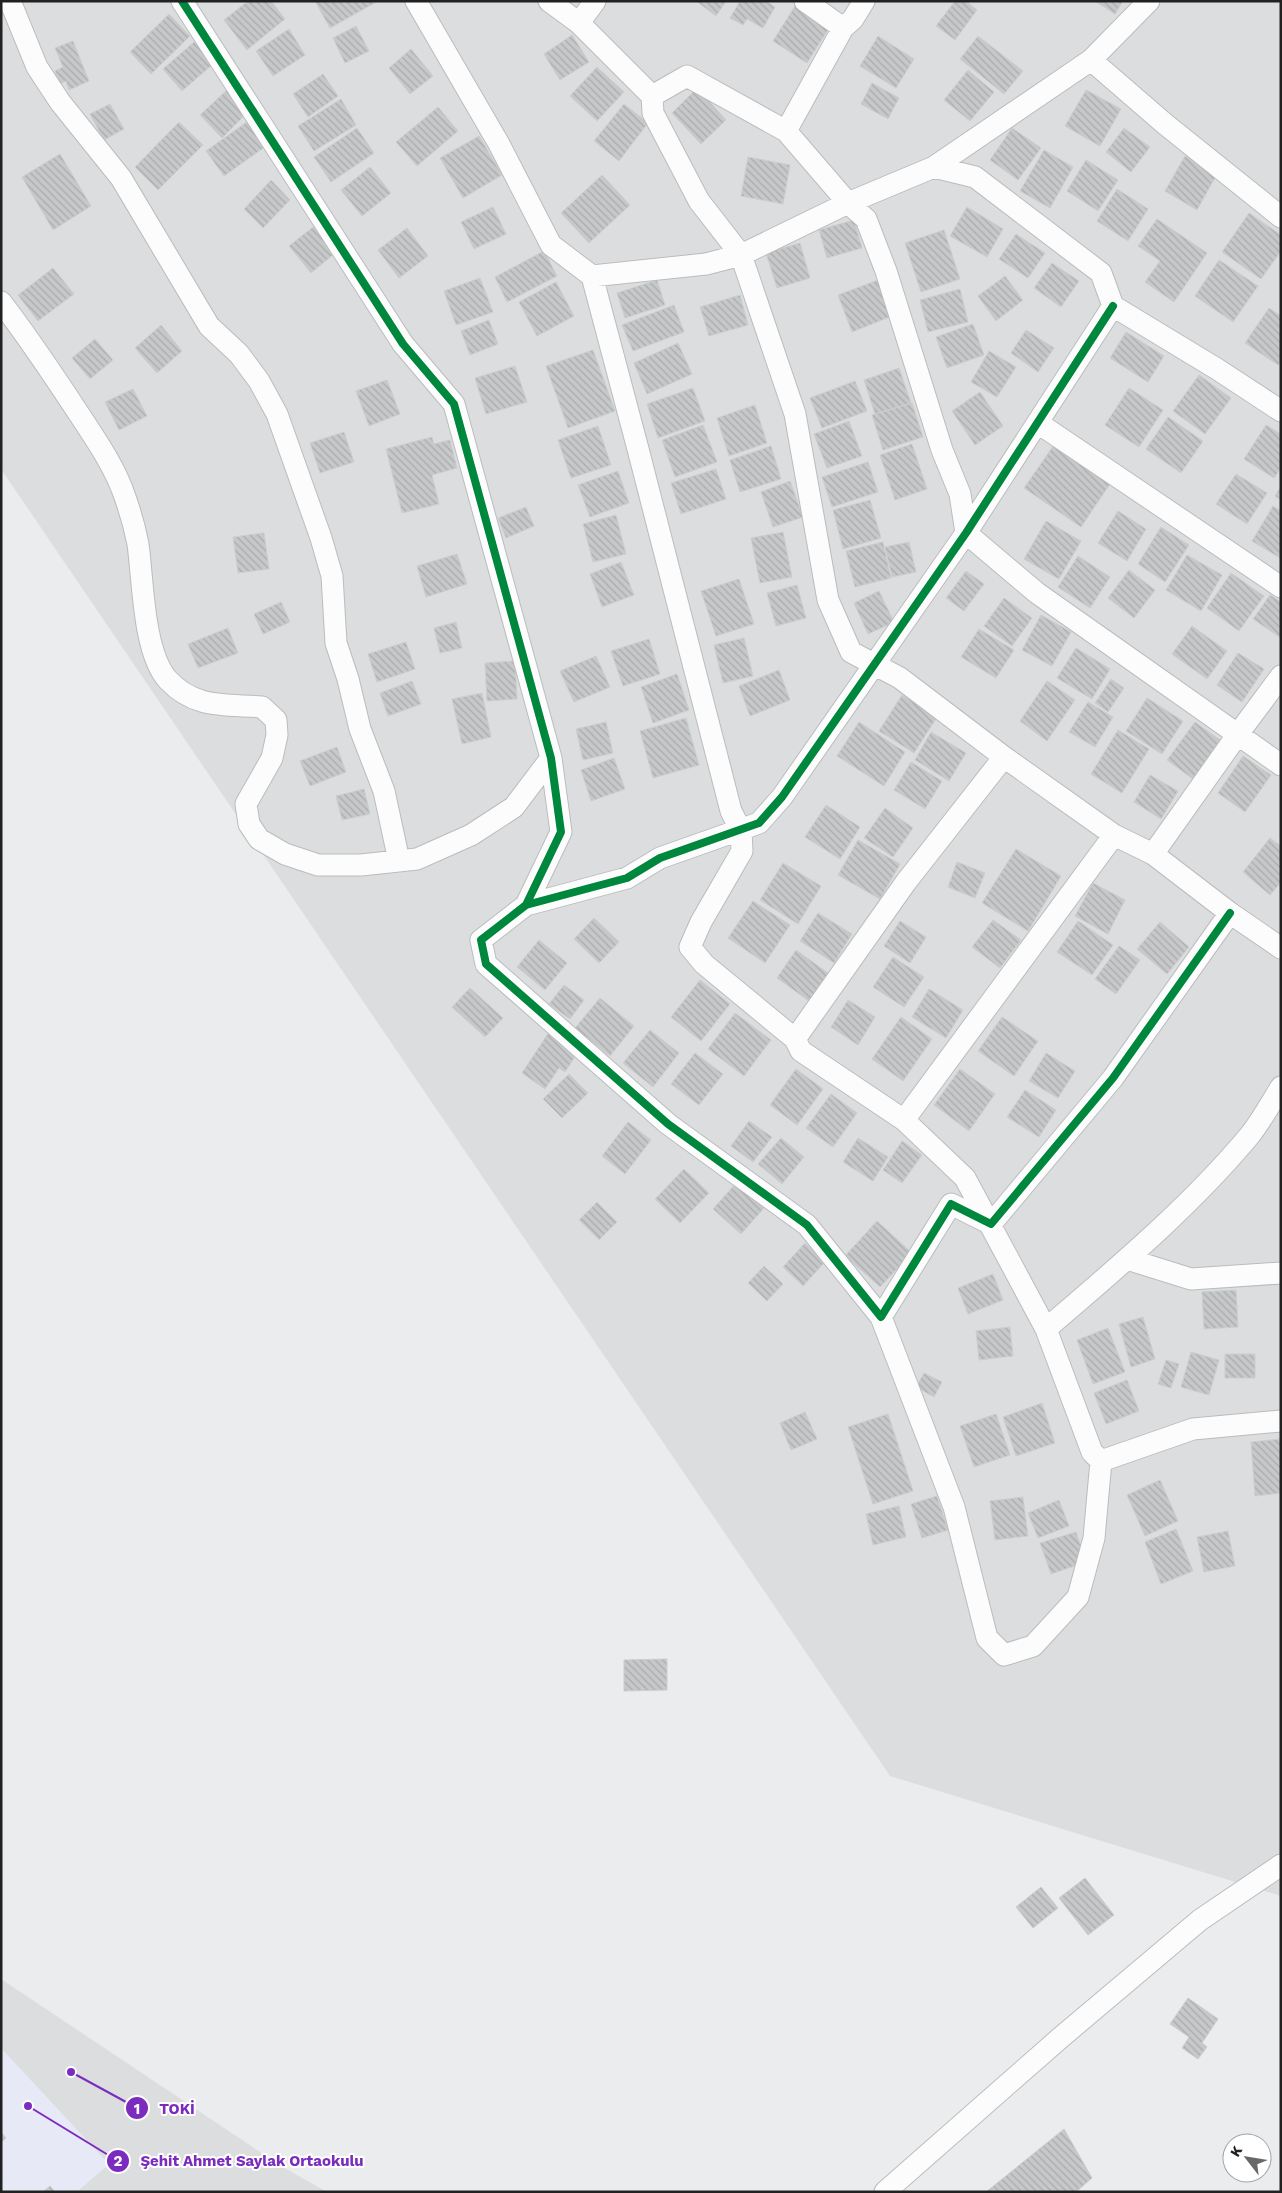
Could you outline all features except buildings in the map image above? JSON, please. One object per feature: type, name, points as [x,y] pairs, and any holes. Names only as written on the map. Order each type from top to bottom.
[{"type":"street","points":[[10,1],[37,67],[60,102],[121,178],[209,326],[239,354],[259,381],[276,414],[321,538],[332,576],[336,644],[348,679],[360,729],[384,792],[399,861]]},
{"type":"street","points":[[182,1],[403,344],[454,404],[551,758],[561,832],[526,905]]},
{"type":"street","points":[[549,1],[579,23],[652,96],[653,113],[699,201],[741,255],[795,414],[828,600],[851,652],[900,678],[1004,757],[1114,835],[1153,854],[1230,913],[1281,948]]},
{"type":"street","points":[[579,23],[595,1]]},
{"type":"street","points":[[805,1],[843,28]]},
{"type":"street","points":[[786,131],[843,28],[853,19],[864,1]]},
{"type":"street","points":[[592,276],[706,264],[741,255],[848,203],[934,167],[1091,60],[1149,1]]},
{"type":"street","points":[[421,4],[499,144],[551,245],[592,276],[731,811],[741,831],[742,851],[701,922],[690,947],[704,964],[795,1039],[802,1051],[904,1120],[965,1178],[1046,1328],[1092,1452],[1101,1460]]},
{"type":"street","points":[[1091,60],[1165,124],[1281,217]]},
{"type":"street","points":[[652,96],[687,76],[786,131],[848,203],[866,219],[886,271],[942,450],[960,494],[966,532],[1037,593],[1281,765]]},
{"type":"street","points":[[934,167],[975,177],[1101,273],[1114,306],[1281,411]]},
{"type":"street","points":[[1,302],[61,387],[105,455],[125,496],[138,544],[141,587],[155,658],[166,679],[189,698],[209,704],[262,707],[276,720],[277,735],[272,758],[246,804],[249,824],[259,839],[285,854],[318,865],[361,865],[417,859],[471,835],[514,807],[551,758]]},
{"type":"street","points":[[1101,1460],[1094,1538],[1078,1597],[1033,1646],[1004,1655],[986,1638],[954,1507],[881,1317],[807,1225],[668,1124],[486,964],[481,940],[526,905],[627,878],[660,858],[741,831],[759,823],[782,797],[966,532],[1114,306]]},
{"type":"street","points":[[1038,424],[1281,587]]},
{"type":"street","points":[[1153,854],[1281,676]]},
{"type":"street","points":[[795,1039],[906,882],[1004,757]]},
{"type":"street","points":[[904,1120],[1114,835]]},
{"type":"street","points":[[991,1224],[1112,1078],[1230,913]]},
{"type":"street","points":[[1046,1328],[1127,1259],[1209,1181],[1251,1134],[1281,1087]]},
{"type":"street","points":[[881,1317],[951,1204],[991,1224]]},
{"type":"street","points":[[1127,1259],[1191,1279],[1281,1273]]},
{"type":"street","points":[[1101,1460],[1193,1429],[1281,1421]]},
{"type":"street","points":[[894,2189],[1059,2039],[1200,1920],[1281,1865]]},
{"type":"shaded area","points":[[1,1],[1281,1],[1281,1896],[890,1776],[1,469]]},
{"type":"shaded area","points":[[1,1979],[281,2166],[327,2192],[1,2192]]},
{"type":"shaded area","points":[[1,2048],[109,2164],[77,2192],[1,2192]]},
{"type":"cycle path","points":[[182,1],[403,344],[454,404],[551,758],[561,832],[526,905]]},
{"type":"cycle path","points":[[1113,306],[966,533],[782,797],[759,823],[660,858],[627,878],[526,905],[481,940],[486,964],[668,1124],[807,1225],[881,1317],[951,1204],[991,1224],[1113,1078],[1230,913]]},
{"type":"place","name":"TOKİ","points":[[71,2072]]},
{"type":"place","name":"Şehit Ahmet Saylak Ortaokulu","points":[[28,2106]]}]
